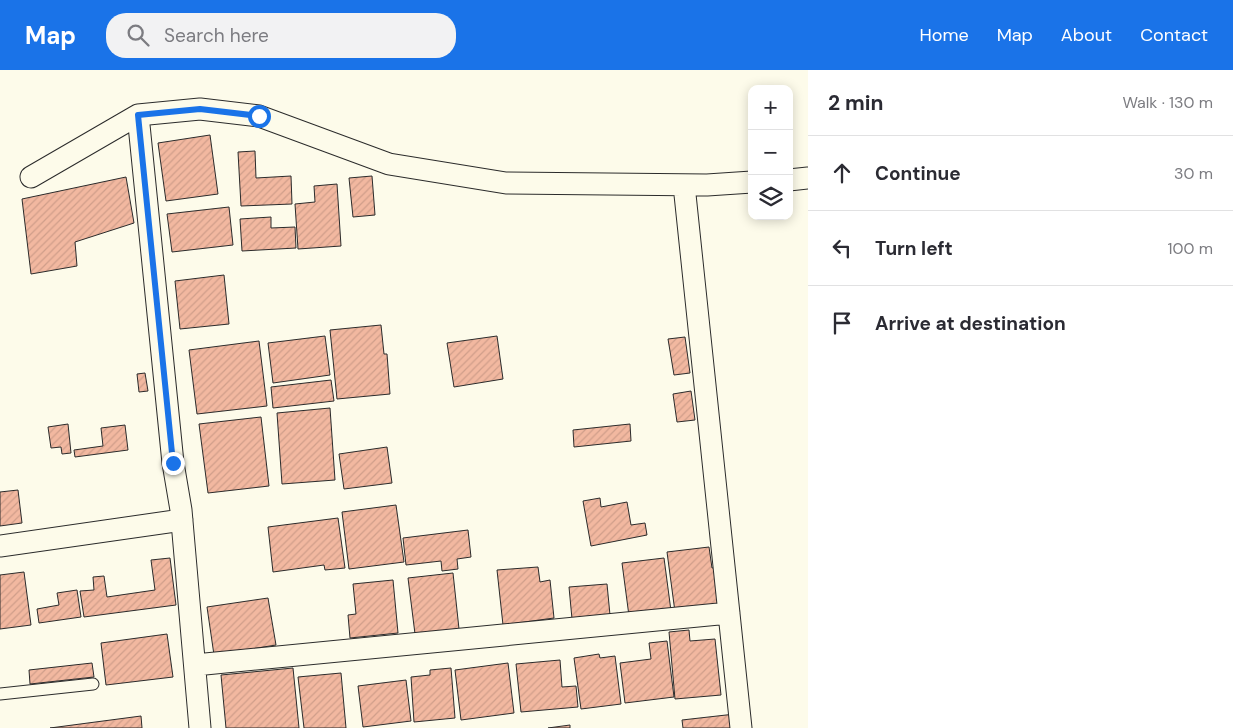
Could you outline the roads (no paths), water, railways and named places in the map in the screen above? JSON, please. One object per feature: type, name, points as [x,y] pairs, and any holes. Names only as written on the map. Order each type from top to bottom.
[{"type":"street","points":[[31,177],[138,115],[200,109],[259,116],[389,164],[506,183],[684,185],[748,182]]},
{"type":"street","points":[[138,115],[173,463],[182,520],[200,728]]},
{"type":"street","points":[[793,180],[808,178]]},
{"type":"street","points":[[684,185],[741,728]]},
{"type":"street","points":[[0,546],[182,520]]},
{"type":"street","points":[[194,664],[730,613]]},
{"type":"lane","points":[[0,694],[93,684]]}]
